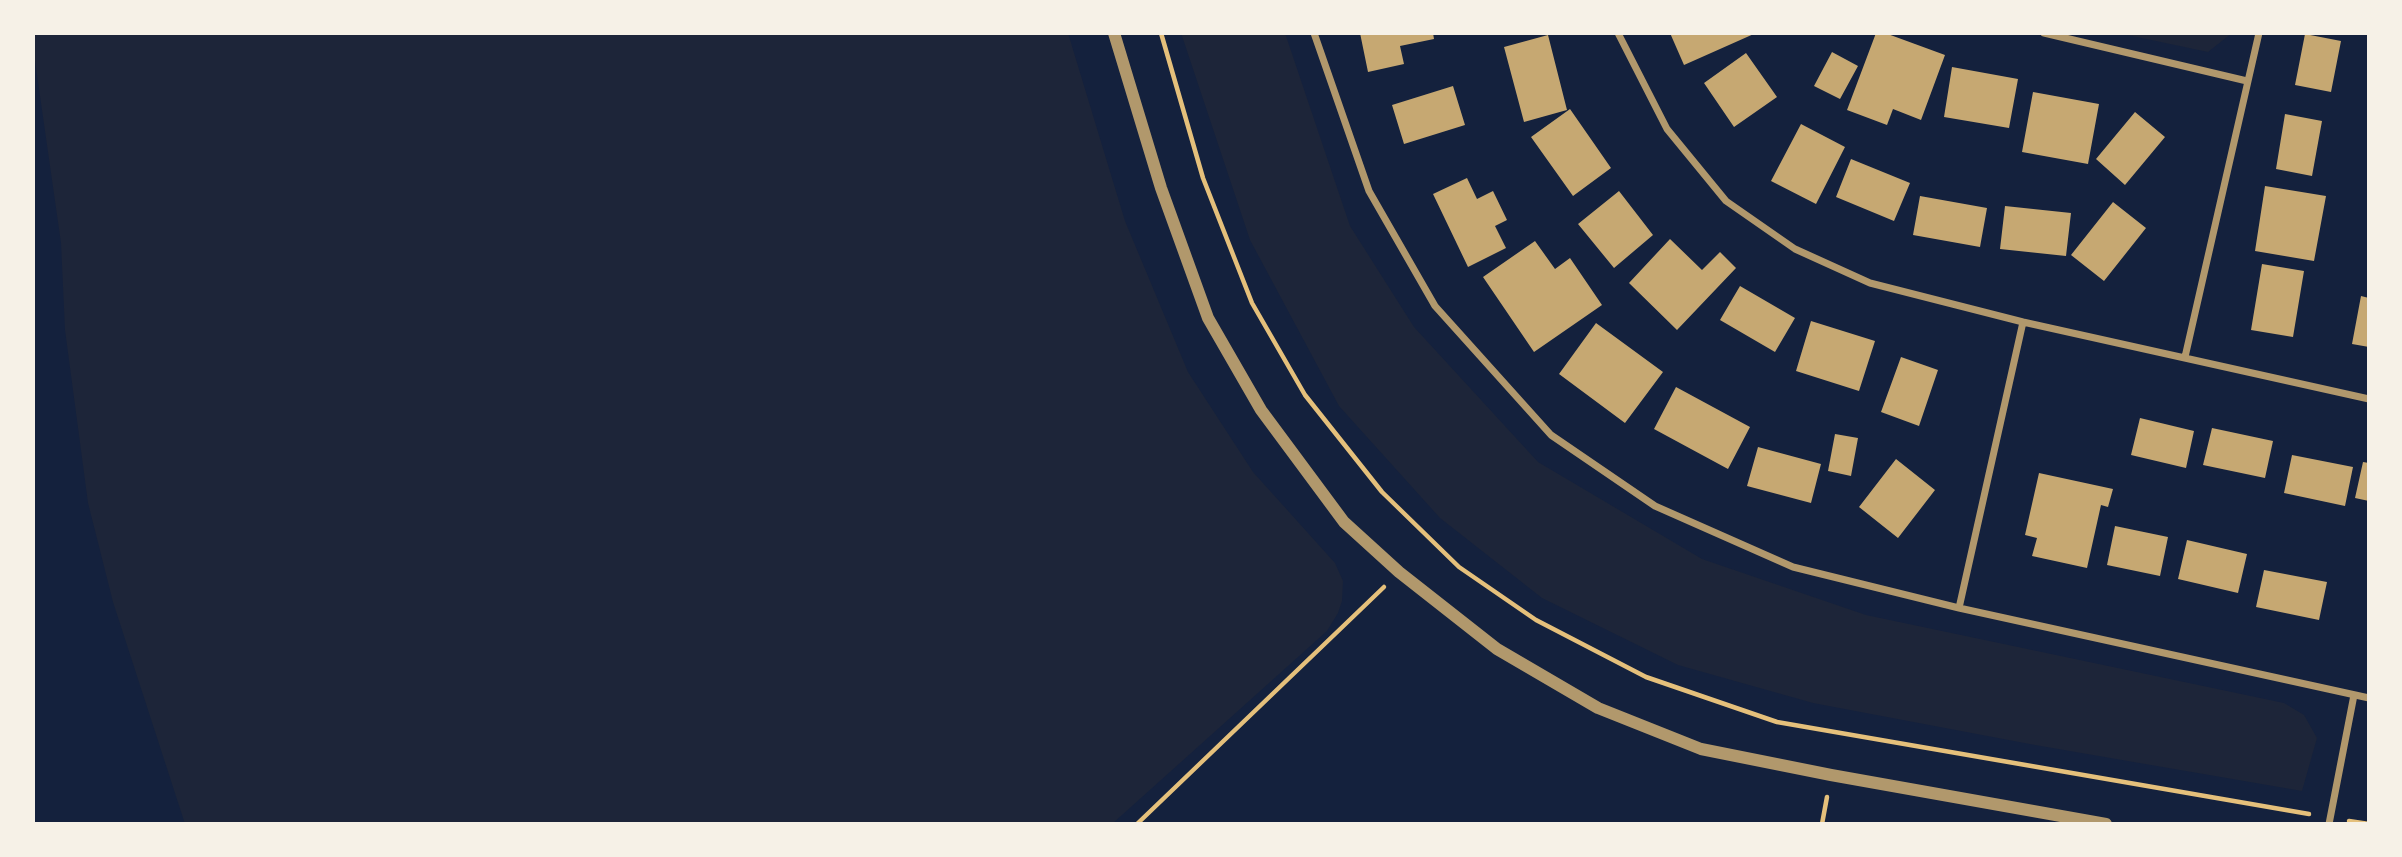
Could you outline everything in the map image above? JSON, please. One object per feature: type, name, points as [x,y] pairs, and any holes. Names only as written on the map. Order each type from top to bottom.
[{"type":"street","points":[[1114,33],[1161,188],[1208,318],[1261,410],[1344,522],[1399,572],[1497,649],[1598,708],[1700,748],[1831,775],[2106,824]]},
{"type":"street","points":[[1314,33],[1369,191],[1435,306],[1551,435],[1655,506],[1793,566],[1959,608],[2369,698]]},
{"type":"street","points":[[1618,33],[1667,129],[1726,201],[1795,249],[1870,283],[2023,322],[2369,399]]},
{"type":"street","points":[[2044,33],[2248,81]]},
{"type":"street","points":[[2185,357],[2259,33]]},
{"type":"street","points":[[1959,608],[2023,322]]},
{"type":"street","points":[[2329,824],[2354,695]]},
{"type":"path","points":[[1161,33],[1203,178],[1252,303],[1305,395],[1382,492],[1459,567],[1536,620],[1646,677],[1777,722],[2299,812]]},
{"type":"path","points":[[1137,824],[1399,572]]},
{"type":"path","points":[[2357,822],[2369,824]]},
{"type":"shaded area","points":[[33,33],[1068,33],[1125,221],[1188,372],[1253,472],[1335,563],[1343,581],[1338,613],[1327,631],[1112,824],[185,824],[113,602],[88,503],[65,330],[61,243]]},
{"type":"shaded area","points":[[1181,33],[1285,33],[1350,226],[1414,327],[1538,462],[1702,559],[1866,615],[2284,703],[2304,715],[2317,738],[2302,791],[1813,703],[1678,665],[1542,598],[1440,518],[1339,406],[1250,240]]},
{"type":"shaded area","points":[[2118,33],[2232,33],[2208,52]]},
{"type":"building","points":[[1360,33],[1433,33],[1434,39],[1400,46],[1404,64],[1368,72]]},
{"type":"building","points":[[1670,33],[1756,33],[1684,65]]},
{"type":"building","points":[[1876,33],[1885,33],[1945,55],[1921,120],[1893,109],[1887,125],[1847,110]]},
{"type":"building","points":[[2305,34],[2341,41],[2331,92],[2295,85]]},
{"type":"building","points":[[1548,35],[1567,110],[1524,122],[1504,47]]},
{"type":"building","points":[[1832,52],[1858,66],[1840,99],[1814,86]]},
{"type":"building","points":[[1746,53],[1777,97],[1734,127],[1704,83]]},
{"type":"building","points":[[1952,67],[2018,79],[2009,128],[1944,117]]},
{"type":"building","points":[[1453,86],[1465,125],[1404,144],[1392,105]]},
{"type":"building","points":[[2033,92],[2099,104],[2088,164],[2022,152]]},
{"type":"building","points":[[1570,109],[1611,168],[1573,196],[1531,137]]},
{"type":"building","points":[[2135,112],[2165,137],[2125,185],[2096,159]]},
{"type":"building","points":[[2285,114],[2322,121],[2312,176],[2276,169]]},
{"type":"building","points":[[1801,124],[1845,147],[1816,204],[1771,181]]},
{"type":"building","points":[[1851,159],[1910,183],[1894,221],[1836,197]]},
{"type":"building","points":[[1467,178],[1477,199],[1493,191],[1507,220],[1495,226],[1506,248],[1468,267],[1433,194]]},
{"type":"building","points":[[2265,186],[2326,196],[2314,261],[2255,251]]},
{"type":"building","points":[[1619,191],[1653,235],[1614,268],[1578,224]]},
{"type":"building","points":[[1920,196],[1987,208],[1980,247],[1913,235]]},
{"type":"building","points":[[2113,202],[2146,228],[2104,281],[2071,255]]},
{"type":"building","points":[[2005,206],[2071,213],[2066,256],[2000,249]]},
{"type":"building","points":[[1670,239],[1702,270],[1720,252],[1736,268],[1677,330],[1629,283]]},
{"type":"building","points":[[1535,241],[1555,269],[1570,258],[1602,305],[1534,352],[1483,277]]},
{"type":"building","points":[[2262,264],[2304,271],[2293,337],[2251,330]]},
{"type":"building","points":[[1740,286],[1795,318],[1775,352],[1720,320]]},
{"type":"building","points":[[2361,296],[2369,298],[2369,347],[2352,344]]},
{"type":"building","points":[[1811,321],[1875,341],[1859,391],[1796,371]]},
{"type":"building","points":[[1596,323],[1663,372],[1625,423],[1559,374]]},
{"type":"building","points":[[1901,357],[1938,370],[1919,426],[1881,412]]},
{"type":"building","points":[[1676,387],[1750,427],[1728,469],[1654,429]]},
{"type":"building","points":[[2140,418],[2194,431],[2186,468],[2131,455]]},
{"type":"building","points":[[2212,428],[2273,441],[2265,478],[2203,465]]},
{"type":"building","points":[[1835,434],[1858,438],[1851,476],[1828,471]]},
{"type":"building","points":[[1758,447],[1821,464],[1811,503],[1747,486]]},
{"type":"building","points":[[2292,455],[2353,467],[2345,506],[2284,493]]},
{"type":"building","points":[[1896,459],[1935,490],[1898,538],[1859,507]]},
{"type":"building","points":[[2363,462],[2369,463],[2369,501],[2355,498]]},
{"type":"building","points":[[2039,473],[2113,489],[2108,507],[2101,505],[2087,568],[2032,556],[2037,538],[2025,535]]},
{"type":"building","points":[[2115,526],[2168,537],[2160,576],[2107,565]]},
{"type":"building","points":[[2187,540],[2247,554],[2238,593],[2178,579]]},
{"type":"building","points":[[2264,570],[2327,582],[2319,620],[2256,607]]}]
